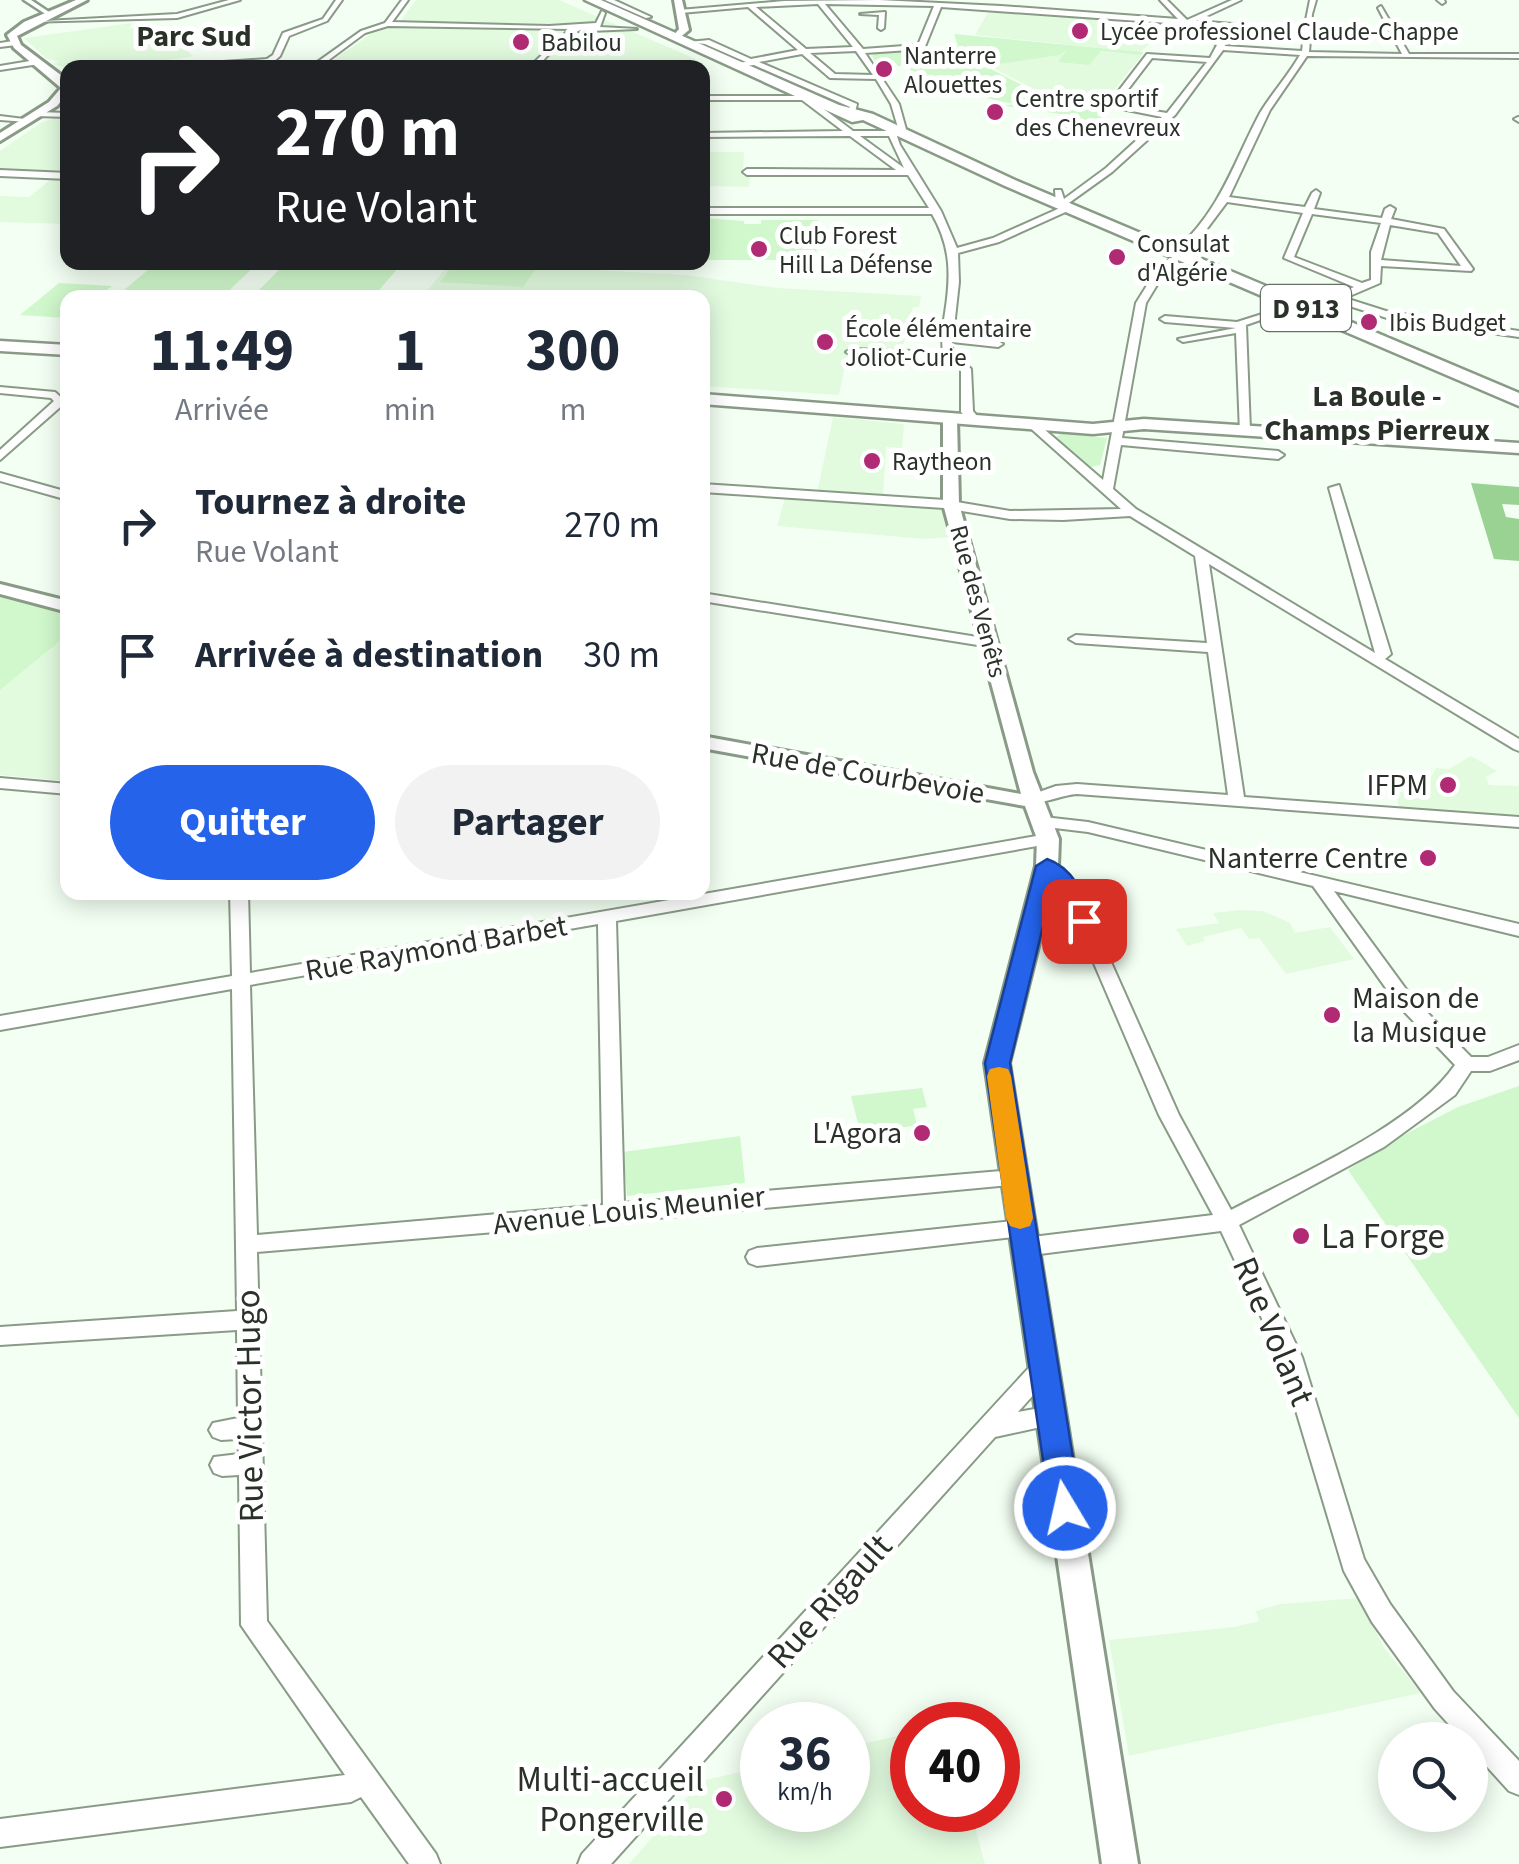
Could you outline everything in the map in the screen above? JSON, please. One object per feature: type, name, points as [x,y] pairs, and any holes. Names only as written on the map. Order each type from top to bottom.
[{"type":"main road","name":"D 913","points":[[589,0],[603,12],[741,64],[905,141],[1062,202],[1312,320],[1519,410]]},
{"type":"main road","name":"D 913","points":[[589,0],[629,23]]},
{"type":"main road","points":[[629,23],[669,38]]},
{"type":"main road","name":"D 913","points":[[1241,285],[1234,290],[1279,312],[1312,320],[1519,410]]},
{"type":"main road","name":"D 913","points":[[1241,285],[1519,410]]},
{"type":"main road","points":[[0,348],[60,352]]},
{"type":"main road","points":[[710,398],[950,419],[971,416],[1115,433]]},
{"type":"main road","points":[[710,398],[971,416],[1115,433],[1244,430],[1519,448]]},
{"type":"street","points":[[27,0],[50,14]]},
{"type":"street","points":[[60,79],[14,42],[14,32],[83,0]]},
{"type":"street","points":[[29,22],[177,16],[236,0]]},
{"type":"street","points":[[270,60],[276,56],[288,33],[325,20],[339,0]]},
{"type":"street","points":[[387,24],[406,0]]},
{"type":"street","points":[[1163,0],[1185,23],[1221,44],[1221,48]]},
{"type":"street","points":[[1185,23],[1238,0]]},
{"type":"street","points":[[1107,488],[1142,303],[1174,253],[1210,225],[1226,199],[1265,111],[1304,53],[1305,16],[1313,0]]},
{"type":"street","points":[[669,38],[684,30],[680,5],[751,6],[819,1],[1306,32]]},
{"type":"street","points":[[819,1],[860,50],[901,117],[914,174],[936,211],[952,252],[947,338],[950,353],[966,369],[971,416]]},
{"type":"street","points":[[751,6],[833,76],[876,77]]},
{"type":"street","points":[[693,44],[706,42],[741,64],[805,51],[922,48],[938,6]]},
{"type":"street","points":[[1400,15],[1383,11],[1406,56]]},
{"type":"street","points":[[539,60],[568,32],[588,26],[603,12],[648,17],[568,32],[549,28]]},
{"type":"street","points":[[831,14],[883,13],[880,28]]},
{"type":"street","points":[[323,60],[363,32],[387,24],[588,26]]},
{"type":"street","points":[[0,44],[14,42]]},
{"type":"street","points":[[1498,46],[1514,56]]},
{"type":"street","points":[[952,252],[996,240],[1109,170],[1168,116],[1221,48],[1514,56]]},
{"type":"street","points":[[1168,116],[1112,108],[1151,56],[1208,60]]},
{"type":"street","points":[[0,68],[36,62]]},
{"type":"street","points":[[710,98],[806,93],[848,134],[900,173]]},
{"type":"street","points":[[0,138],[60,98]]},
{"type":"street","points":[[0,118],[60,115]]},
{"type":"street","points":[[710,135],[848,134],[905,141]]},
{"type":"street","points":[[748,172],[914,174]]},
{"type":"street","points":[[0,173],[60,176]]},
{"type":"street","points":[[1316,193],[1290,260],[1363,287]]},
{"type":"street","points":[[1226,199],[1441,231],[1468,270],[1376,263]]},
{"type":"street","points":[[1312,320],[1338,298],[1378,280],[1376,263],[1390,209]]},
{"type":"street","points":[[710,211],[936,211]]},
{"type":"street","points":[[1338,298],[1387,315],[1519,334]]},
{"type":"street","points":[[1183,339],[1241,327],[1279,312]]},
{"type":"street","points":[[1165,318],[1241,327]]},
{"type":"street","points":[[1241,327],[1244,430]]},
{"type":"street","points":[[947,338],[998,344]]},
{"type":"street","points":[[851,352],[942,357],[950,353]]},
{"type":"street","points":[[0,390],[30,390],[55,395],[60,402],[0,456]]},
{"type":"street","name":"Rue des Venêts","points":[[950,419],[954,508],[1022,772],[1046,831]]},
{"type":"street","points":[[1033,425],[1132,512],[1519,746]]},
{"type":"street","points":[[1115,433],[1278,455]]},
{"type":"street","points":[[0,476],[60,494]]},
{"type":"street","points":[[1335,488],[1384,654],[1375,658]]},
{"type":"street","points":[[710,489],[945,504],[967,511],[1090,515],[1132,512]]},
{"type":"street","points":[[1201,552],[1212,648],[1238,800]]},
{"type":"street","points":[[0,589],[60,605]]},
{"type":"street","points":[[710,598],[990,643]]},
{"type":"street","points":[[1076,639],[1212,648]]},
{"type":"street","name":"Rue de Courbevoie","points":[[710,743],[1017,800],[1034,799]]},
{"type":"street","points":[[0,783],[60,787]]},
{"type":"street","points":[[1034,799],[1076,789],[1519,822]]},
{"type":"street","name":"Rue Raymond Barbet","points":[[710,898],[1046,831],[1088,827],[1519,930]]},
{"type":"street","points":[[1046,831],[1044,878],[997,1063],[1120,1864]]},
{"type":"street","name":"Rue Volant","points":[[1044,878],[1070,888],[1169,1115],[1228,1222],[1302,1384],[1323,1472],[1354,1563],[1381,1613],[1444,1700],[1519,1781]]},
{"type":"street","points":[[1318,881],[1369,956],[1441,1042],[1466,1064],[1490,1064],[1519,1052]]},
{"type":"street","name":"Rue Victor Hugo","points":[[239,900],[254,1626],[426,1864]]},
{"type":"street","name":"Rue Raymond Barbet","points":[[0,1023],[699,900]]},
{"type":"street","points":[[608,918],[614,1214]]},
{"type":"street","points":[[757,1258],[1228,1222],[1377,1142],[1448,1090],[1466,1064]]},
{"type":"street","name":"Avenue Louis Meunier","points":[[246,1244],[614,1214],[756,1197],[1013,1178]]},
{"type":"street","points":[[0,1336],[246,1320]]},
{"type":"street","name":"Rue Rigault","points":[[592,1864],[1044,1367]]},
{"type":"street","points":[[987,1428],[1051,1416]]},
{"type":"street","points":[[221,1430],[249,1428]]},
{"type":"street","points":[[222,1465],[250,1464]]},
{"type":"street","points":[[0,1833],[351,1788],[364,1778]]},
{"type":"shaded area","points":[[416,0],[559,0],[698,60],[333,60],[375,31],[401,20]]},
{"type":"shaded area","name":"Lycée professionel Claude-Chappe","points":[[990,9],[1101,17],[1099,23],[1193,32],[1203,37],[1159,36],[1140,52],[975,35]]},
{"type":"shaded area","points":[[132,23],[129,28],[165,29],[193,56],[169,60],[60,60],[60,66],[24,38]]},
{"type":"shaded area","points":[[954,34],[1143,52],[1142,55],[1101,51],[1089,65],[1058,62],[1068,48],[1060,55],[985,66],[1051,100],[1100,105],[1097,110],[1107,111],[1097,122],[1146,129],[1133,140],[1049,129],[1067,115],[1005,106],[1013,104],[954,91],[957,85],[916,79],[909,66],[898,66],[893,60],[875,61],[872,56],[876,52],[958,46]]},
{"type":"shaded area","points":[[1067,48],[1142,55],[1103,104],[1051,98],[988,65],[1060,55]]},
{"type":"shaded area","points":[[60,118],[60,224],[0,222],[0,196],[29,197],[50,180],[0,171],[0,151],[42,122]]},
{"type":"shaded area","points":[[710,152],[744,152],[743,172],[750,175],[749,187],[710,186]]},
{"type":"shaded area","name":"Club Forest Hill La Défense","points":[[710,219],[744,224],[761,224],[761,220],[818,220],[816,260],[710,260]]},
{"type":"shaded area","points":[[148,270],[251,270],[229,290],[124,290]]},
{"type":"shaded area","points":[[279,270],[397,270],[379,290],[259,290]]},
{"type":"shaded area","points":[[444,270],[596,270],[686,275],[777,288],[921,296],[919,307],[913,307],[903,346],[895,346],[892,352],[848,351],[839,395],[710,386],[710,290],[428,290]]},
{"type":"shaded area","points":[[449,270],[535,270],[523,287],[440,282]]},
{"type":"shaded area","points":[[59,283],[112,286],[107,290],[60,290],[60,318],[20,315]]},
{"type":"shaded area","points":[[833,417],[904,424],[902,448],[886,447],[883,497],[817,493]]},
{"type":"shaded area","points":[[1061,433],[1107,438],[1100,465],[1091,467],[1056,437]]},
{"type":"shaded area","points":[[785,498],[939,508],[944,511],[950,537],[924,539],[777,526]]},
{"type":"shaded area","points":[[0,596],[60,613],[60,641],[0,690]]},
{"type":"shaded area","points":[[6,598],[60,612],[60,780],[0,775],[0,602]]},
{"type":"shaded area","name":"IFPM","points":[[1471,756],[1497,771],[1486,777],[1489,785],[1519,786],[1519,816],[1399,807],[1392,778],[1430,779],[1436,768],[1449,769]]},
{"type":"shaded area","points":[[1263,911],[1290,923],[1295,933],[1330,927],[1354,959],[1286,974],[1259,938],[1249,939],[1241,928],[1203,937],[1205,941],[1187,946],[1176,929],[1219,923],[1213,913]]},
{"type":"shaded area","points":[[1519,1086],[1519,1418],[1348,1170],[1396,1139],[1458,1107]]},
{"type":"shaded area","points":[[922,1088],[927,1107],[913,1109],[917,1125],[861,1135],[851,1096]]},
{"type":"shaded area","points":[[740,1136],[745,1183],[627,1196],[623,1152]]},
{"type":"shaded area","points":[[1359,1598],[1384,1648],[1421,1693],[1129,1756],[1109,1640],[1234,1627],[1259,1621],[1256,1611],[1280,1604]]},
{"type":"shaded area","name":"Multi-accueil Pongerville","points":[[890,1738],[890,1832],[976,1832],[985,1864],[629,1864],[701,1781],[740,1772],[740,1832],[870,1832],[870,1742]]},
{"type":"green space","points":[[1471,483],[1519,487],[1519,505],[1502,504],[1506,517],[1519,519],[1519,561],[1494,559]]},
{"type":"slow traffic","points":[[999,1076],[1020,1218]]},
{"type":"place","name":"Lycée professionel Claude-Chappe","points":[[1080,31]]},
{"type":"place","name":"Babilou","points":[[521,42]]},
{"type":"place","name":"Nanterre Alouettes","points":[[884,69]]},
{"type":"place","name":"Centre sportif des Chenevreux","points":[[995,112]]},
{"type":"place","name":"Club Forest Hill La Défense","points":[[759,249]]},
{"type":"place","name":"Consulat d'Algérie","points":[[1117,257]]},
{"type":"place","name":"Ibis Budget","points":[[1369,322]]},
{"type":"place","name":"École élémentaire Joliot-Curie","points":[[825,342]]},
{"type":"place","name":"Raytheon","points":[[872,461]]},
{"type":"place","name":"IFPM","points":[[1448,785]]},
{"type":"place","name":"Nanterre Centre","points":[[1428,858]]},
{"type":"place","name":"Maison de la Musique","points":[[1332,1015]]},
{"type":"place","name":"L'Agora","points":[[922,1133]]},
{"type":"place","name":"La Forge","points":[[1301,1236]]},
{"type":"place","name":"Multi-accueil Pongerville","points":[[724,1799]]},
{"type":"district","name":"Parc Sud","points":[[194,36]]},
{"type":"district","name":"La Boule - Champs Pierreux","points":[[1377,413]]},
{"type":"route","points":[[1065,1508],[997,1063],[1047,866],[1070,888],[1084,921]]}]
